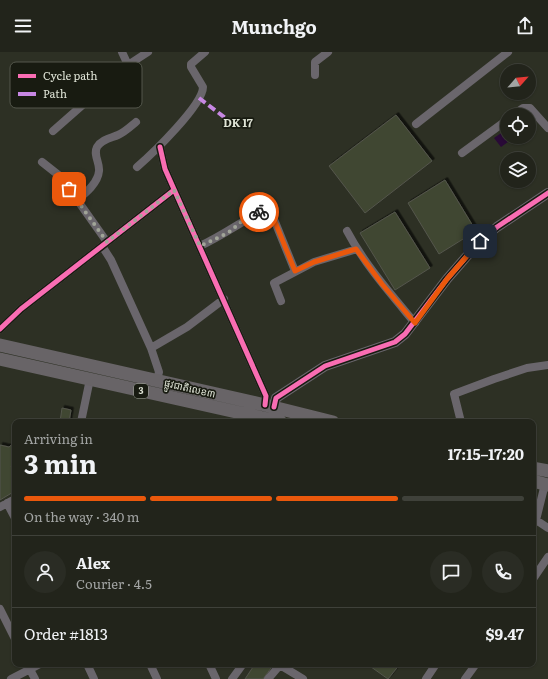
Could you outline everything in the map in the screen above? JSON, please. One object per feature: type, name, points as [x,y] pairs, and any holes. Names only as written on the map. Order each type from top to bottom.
[{"type":"highway","name":"ផ្លូវជាតិលេខ៣","points":[[0,346],[157,380],[270,402],[324,419]]},
{"type":"highway","name":"ផ្លូវជាតិលេខ៣","points":[[0,359],[269,419]]},
{"type":"highway","points":[[536,471],[544,480]]},
{"type":"street","points":[[122,52],[127,62]]},
{"type":"street","points":[[133,62],[148,52]]},
{"type":"street","points":[[137,167],[160,147],[186,116],[203,91],[202,83],[191,67],[191,64],[205,52]]},
{"type":"street","points":[[315,75],[315,62],[328,52]]},
{"type":"street","points":[[416,124],[508,52]]},
{"type":"street","points":[[53,131],[79,108]]},
{"type":"street","points":[[536,115],[548,128]]},
{"type":"street","points":[[77,200],[88,191],[97,178],[99,170],[96,155],[97,147],[103,141],[119,135],[136,122]]},
{"type":"street","points":[[462,153],[500,125]]},
{"type":"street","points":[[160,147],[165,169],[174,190],[270,402],[325,366],[395,342],[415,323],[447,279],[480,241],[497,227],[548,193]]},
{"type":"street","points":[[42,162],[61,177],[104,244],[151,348],[159,372],[157,380]]},
{"type":"street","points":[[0,329],[21,308],[174,190]]},
{"type":"street","points":[[200,246],[228,233],[242,221],[269,207],[295,271]]},
{"type":"street","points":[[347,231],[356,249],[382,284],[415,323]]},
{"type":"street","points":[[281,301],[274,283],[314,262],[356,249]]},
{"type":"street","points":[[151,348],[186,327],[224,299]]},
{"type":"street","points":[[460,419],[454,394],[494,378],[527,368],[548,365]]},
{"type":"street","points":[[82,419],[90,379]]},
{"type":"street","points":[[536,514],[544,480]]},
{"type":"street","points":[[536,523],[548,528]]},
{"type":"street","points":[[536,575],[548,557]]},
{"type":"street","points":[[0,609],[12,633]]},
{"type":"street","points":[[12,679],[28,667],[34,679]]},
{"type":"street","points":[[88,667],[94,679]]},
{"type":"street","points":[[151,667],[157,679]]},
{"type":"street","points":[[210,667],[216,679]]},
{"type":"street","points":[[232,679],[241,667]]},
{"type":"street","points":[[268,679],[278,667]]},
{"type":"street","points":[[283,667],[303,679]]},
{"type":"street","points":[[426,679],[434,667]]},
{"type":"street","points":[[466,679],[474,667]]},
{"type":"shaded area","points":[[500,134],[500,144],[505,144],[501,147],[494,138]]},
{"type":"building","points":[[396,115],[432,161],[365,213],[329,166]]},
{"type":"building","points":[[445,180],[476,231],[439,254],[408,203]]},
{"type":"building","points":[[395,212],[430,268],[395,290],[360,233]]},
{"type":"building","points":[[62,408],[71,410],[70,419],[60,419]]},
{"type":"building","points":[[12,444],[12,493],[0,500],[0,445],[9,447]]},
{"type":"building","points":[[253,667],[272,667],[263,679],[245,679]]},
{"type":"building","points":[[371,667],[398,667],[388,679]]},
{"type":"marked path","points":[[199,98],[236,126]]},
{"type":"cycle path","points":[[160,147],[165,169],[266,396],[265,405]]},
{"type":"cycle path","points":[[0,329],[21,309],[174,190]]},
{"type":"cycle path","points":[[274,407],[276,398],[325,366],[395,342],[405,334],[447,279],[480,241],[497,227],[548,193]]},
{"type":"way so far","points":[[69,189],[107,242],[174,190],[200,246],[228,233],[242,221],[259,212]]},
{"type":"district","name":"DK 17","points":[[238,123]]},
{"type":"route","points":[[259,212],[269,207],[295,271],[314,262],[338,256],[356,249],[382,284],[415,323],[447,279],[480,241]]}]
